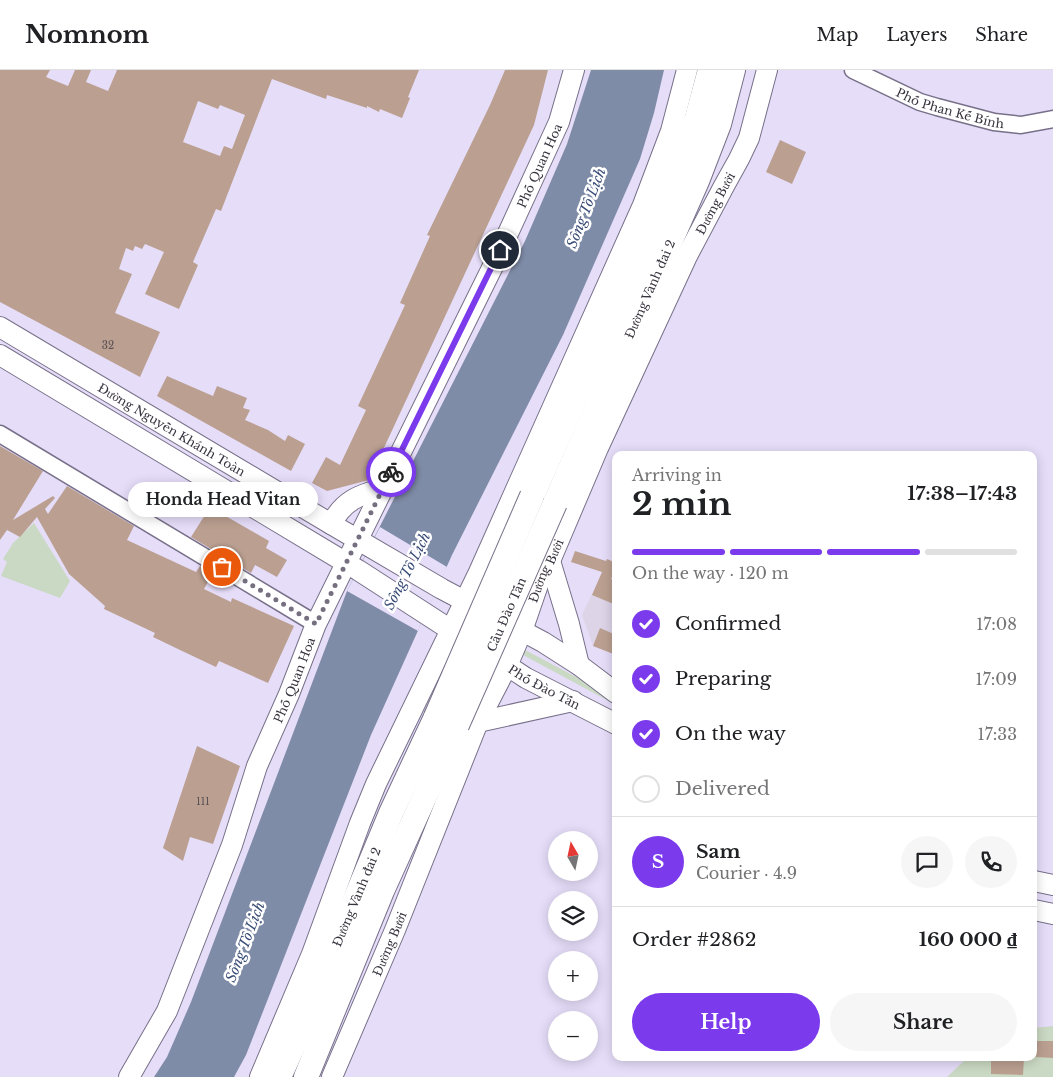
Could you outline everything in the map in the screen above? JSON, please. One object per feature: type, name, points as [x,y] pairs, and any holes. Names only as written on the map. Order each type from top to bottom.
[{"type":"highway","name":"Đường Vành đai 2","points":[[532,496],[682,160],[697,118],[710,70]]},
{"type":"highway","name":"Đường Vành đai 2","points":[[555,503],[624,343],[698,181],[719,124],[734,70]]},
{"type":"highway","name":"Cầu Đào Tấn","points":[[457,721],[532,496]]},
{"type":"highway","name":"Cầu Đào Tấn","points":[[457,721],[555,503]]},
{"type":"highway","name":"Đường Vành đai 2","points":[[279,1077],[301,1029],[391,812],[457,721]]},
{"type":"highway","name":"Đường Vành đai 2","points":[[306,1077],[382,891],[457,721]]},
{"type":"main road","name":"Phố Quan Hoa","points":[[129,1077],[167,1012],[232,846],[257,766],[289,694],[316,624],[352,567],[364,543],[384,488],[489,274],[559,122],[574,70]]},
{"type":"main road","points":[[260,1077],[312,954],[376,784],[488,551],[643,205],[671,131],[687,70]]},
{"type":"main road","name":"Đường Bưởi","points":[[332,1077],[394,930],[457,721],[507,666],[546,567],[598,448],[687,256],[740,159],[748,138],[767,70]]},
{"type":"main road","name":"Đường Nguyễn Khánh Toàn","points":[[0,327],[464,601]]},
{"type":"main road","name":"Đường Nguyễn Khánh Toàn","points":[[0,355],[426,612],[450,630]]},
{"type":"main road","points":[[331,524],[338,512],[346,504],[365,494],[384,488]]},
{"type":"main road","points":[[488,551],[506,575],[522,581],[546,567],[569,624],[579,665]]},
{"type":"main road","points":[[464,601],[543,642],[579,665],[612,690]]},
{"type":"main road","name":"Phố Đào Tấn","points":[[450,630],[526,678],[612,722]]},
{"type":"main road","points":[[457,721],[573,701]]},
{"type":"main road","points":[[1037,882],[1053,885]]},
{"type":"main road","points":[[1037,911],[1053,914]]},
{"type":"street","name":"Phố Phan Kế Bính","points":[[854,70],[920,102],[937,108],[994,122],[1021,125],[1053,119]]},
{"type":"street","points":[[0,434],[316,624]]},
{"type":"shaded area","points":[[601,575],[612,579],[612,653],[593,646],[582,615]]},
{"type":"green space","points":[[34,523],[70,581],[60,598],[1,576],[7,562],[3,559],[13,543]]},
{"type":"green space","points":[[524,650],[527,651],[612,696],[612,703],[525,656],[523,654]]},
{"type":"green space","points":[[1053,1026],[1053,1077],[947,1077],[964,1061],[1037,1061],[1037,1028]]},
{"type":"water","name":"Sông Tô Lịch","points":[[591,70],[664,70],[654,113],[640,159],[563,335],[452,555],[371,735],[246,1055],[234,1077],[154,1077],[167,1057],[191,1002],[347,591],[525,241],[567,144]]},
{"type":"pier","points":[[380,527],[447,567],[418,631],[347,591]]},
{"type":"building","points":[[0,70],[50,70],[46,77],[68,86],[75,70],[91,70],[86,82],[108,91],[117,70],[419,70],[402,118],[380,109],[379,112],[367,106],[367,108],[327,95],[326,99],[272,79],[221,211],[216,209],[193,262],[198,265],[179,309],[145,294],[164,252],[145,244],[142,249],[135,246],[133,251],[126,248],[119,269],[132,274],[115,313],[160,332],[140,377],[0,302]],"holes":[[[198,101],[218,109],[220,105],[245,115],[232,149],[224,146],[220,156],[183,142]]]},
{"type":"building","points":[[505,70],[548,70],[534,125],[369,480],[327,491],[312,483],[326,457],[340,465],[366,410],[358,406],[405,305],[400,303],[430,236],[427,235]]},
{"type":"building","points":[[780,140],[806,152],[792,184],[766,172]]},
{"type":"building","points":[[167,376],[213,396],[217,386],[247,398],[243,408],[250,410],[245,420],[268,430],[285,441],[288,435],[305,444],[291,471],[157,396]]},
{"type":"building","points":[[0,446],[43,471],[13,520],[53,496],[55,498],[45,509],[48,514],[67,486],[134,526],[127,540],[196,572],[200,566],[213,573],[204,589],[231,602],[232,598],[294,626],[268,683],[219,661],[216,667],[153,637],[155,633],[104,609],[105,606],[69,574],[37,517],[20,537],[7,530],[0,540]]},
{"type":"building","points":[[210,507],[269,541],[266,548],[287,560],[277,577],[255,565],[251,573],[191,537]]},
{"type":"building","points":[[575,551],[612,561],[612,603],[592,595],[602,572],[571,562]]},
{"type":"building","points":[[600,628],[612,633],[612,653],[593,646]]},
{"type":"building","points":[[197,746],[240,766],[213,844],[190,837],[183,861],[163,848]]},
{"type":"building","points":[[1037,1041],[1053,1041],[1053,1058],[1037,1057]]},
{"type":"building","points":[[991,1061],[1024,1061],[1023,1075],[991,1074]]},
{"type":"way so far","points":[[222,567],[316,624],[391,472]]},
{"type":"place","name":"Honda Head Vitan","points":[[222,567]]},
{"type":"route","points":[[391,472],[500,250]]}]
